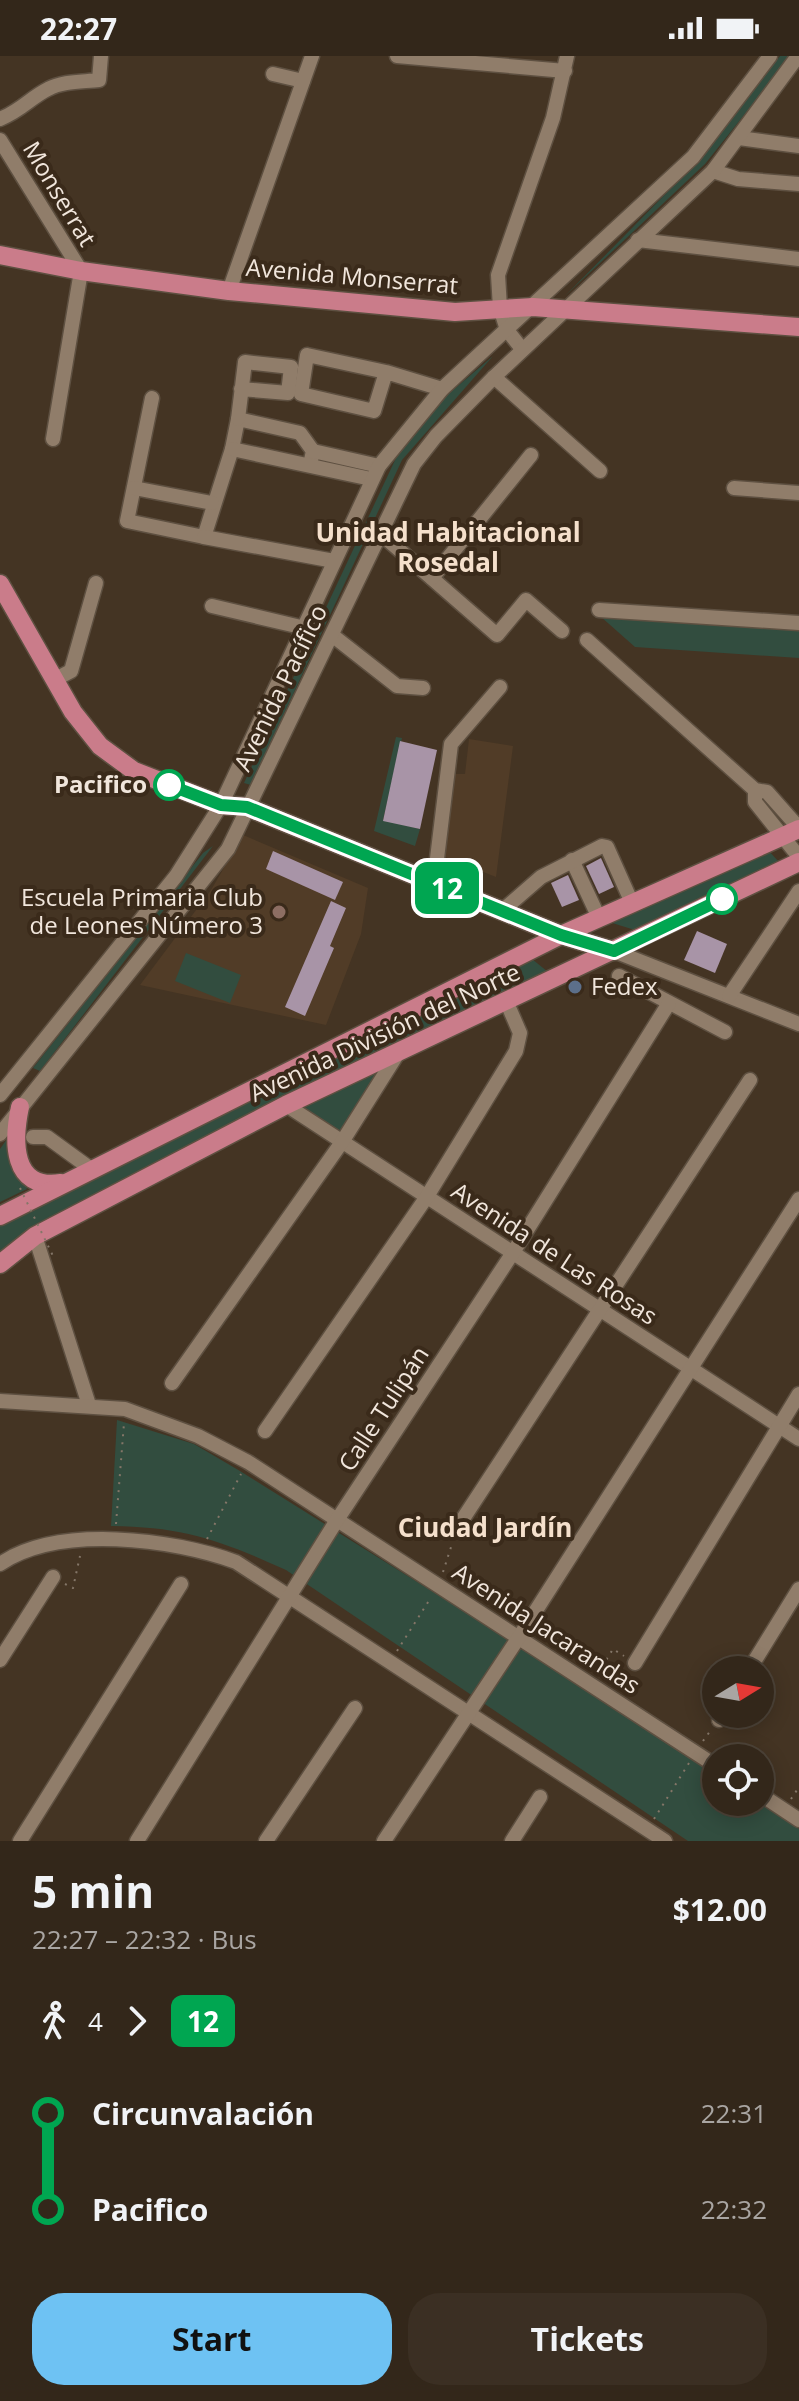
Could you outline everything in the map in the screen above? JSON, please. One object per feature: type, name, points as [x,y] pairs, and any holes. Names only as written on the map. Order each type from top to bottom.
[{"type":"main road","name":"Avenida Monserrat","points":[[0,255],[81,271],[229,291],[455,312],[533,307],[799,327]]},
{"type":"main road","points":[[0,584],[86,731],[114,759],[134,771],[221,805],[247,807],[561,935],[614,951]]},
{"type":"main road","name":"Avenida División del Norte","points":[[0,1216],[561,935],[799,828]]},
{"type":"main road","name":"Avenida División del Norte","points":[[0,1264],[35,1236],[286,1105],[507,1003],[799,860]]},
{"type":"main road","points":[[20,1107],[15,1139],[19,1163],[38,1180],[64,1182]]},
{"type":"street","points":[[0,119],[22,110],[45,90],[60,84],[99,80],[101,56]]},
{"type":"street","points":[[229,291],[312,56]]},
{"type":"street","points":[[397,56],[566,63],[553,118],[498,275],[500,308],[507,330],[522,349]]},
{"type":"street","name":"Avenida Pacífico","points":[[0,1095],[6,1077],[176,876],[221,805],[379,466],[442,389],[693,157],[770,56]]},
{"type":"street","name":"Avenida Pacífico","points":[[0,1134],[228,849],[414,464],[522,349],[713,171],[798,56]]},
{"type":"street","points":[[273,74],[303,81]]},
{"type":"street","name":"Monserrat","points":[[0,130],[0,140],[81,271]]},
{"type":"street","points":[[739,138],[799,146]]},
{"type":"street","points":[[713,171],[738,179],[799,184]]},
{"type":"street","points":[[638,240],[799,259]]},
{"type":"street","points":[[53,439],[81,271]]},
{"type":"street","points":[[386,372],[374,411],[301,394],[307,355],[386,372],[442,389]]},
{"type":"street","points":[[494,377],[600,471]]},
{"type":"street","points":[[204,537],[212,503],[232,449],[241,389]]},
{"type":"street","points":[[152,398],[127,521],[334,561]]},
{"type":"street","points":[[238,419],[292,429],[300,433],[312,458],[371,479]]},
{"type":"street","points":[[232,449],[379,466]]},
{"type":"street","points":[[432,578],[531,455]]},
{"type":"street","points":[[134,488],[212,503]]},
{"type":"street","points":[[734,488],[799,493]]},
{"type":"street","points":[[381,534],[497,635],[526,600],[562,631]]},
{"type":"street","points":[[54,680],[71,671],[96,583]]},
{"type":"street","points":[[212,606],[305,628]]},
{"type":"street","points":[[599,610],[799,623]]},
{"type":"street","points":[[332,635],[397,686],[423,688]]},
{"type":"street","points":[[587,640],[755,790],[767,792],[799,828]]},
{"type":"street","points":[[434,883],[451,744],[500,687]]},
{"type":"street","points":[[755,790],[755,802],[799,860]]},
{"type":"street","points":[[502,911],[526,886],[572,860],[607,847],[632,903]]},
{"type":"street","points":[[572,860],[599,918]]},
{"type":"street","points":[[729,996],[799,891]]},
{"type":"street","points":[[614,951],[799,1024]]},
{"type":"street","points":[[619,976],[725,1032]]},
{"type":"street","points":[[265,1431],[426,1198],[520,1043],[520,1033],[507,1003]]},
{"type":"street","name":"Calle Tulipán","points":[[137,1841],[337,1520],[512,1254],[669,1003]]},
{"type":"street","points":[[172,1383],[342,1142],[400,1050]]},
{"type":"street","points":[[6,1077],[32,1091]]},
{"type":"street","points":[[455,1531],[750,1080]]},
{"type":"street","name":"Avenida de Las Rosas","points":[[286,1105],[799,1439]]},
{"type":"street","points":[[33,1137],[47,1137],[91,1169]]},
{"type":"street","points":[[384,1841],[470,1713],[799,1199]]},
{"type":"street","points":[[35,1236],[89,1405]]},
{"type":"street","points":[[635,1663],[799,1394]]},
{"type":"street","name":"Avenida Jacarandas","points":[[0,1401],[125,1409],[198,1436],[248,1462],[702,1757]]},
{"type":"street","points":[[0,1564],[41,1547],[115,1540],[156,1540],[201,1549],[236,1562],[665,1841]]},
{"type":"street","points":[[0,1660],[53,1577]]},
{"type":"street","points":[[20,1841],[181,1584]]},
{"type":"street","points":[[758,1656],[799,1589]]},
{"type":"street","points":[[266,1841],[355,1708]]},
{"type":"street","points":[[512,1841],[540,1797]]},
{"type":"street","points":[[774,1803],[799,1820]]},
{"type":"path","points":[[20,1188],[54,1258]]},
{"type":"path","points":[[115,1540],[125,1409]]},
{"type":"path","points":[[201,1549],[248,1462]]},
{"type":"path","points":[[391,1662],[439,1586],[455,1531]]},
{"type":"path","points":[[53,1577],[73,1588],[82,1543]]},
{"type":"path","points":[[591,1684],[613,1649],[635,1663]]},
{"type":"path","points":[[647,1829],[713,1728]]},
{"type":"shaded area","points":[[469,739],[513,746],[496,877],[440,855],[449,774],[465,774]]},
{"type":"shaded area","name":"Escuela Primaria Club de Leones Número 3","points":[[243,835],[368,888],[361,934],[326,1025],[140,985],[211,890]]},
{"type":"green space","points":[[780,56],[791,56],[705,164],[565,296],[700,159]]},
{"type":"green space","points":[[493,356],[402,460],[251,785],[244,783],[396,458],[446,396]]},
{"type":"green space","points":[[600,616],[799,629],[799,658],[635,647]]},
{"type":"green space","points":[[396,737],[402,738],[383,820],[420,829],[415,846],[374,831]]},
{"type":"green space","points":[[213,846],[40,1071],[33,1068],[203,853]]},
{"type":"green space","points":[[766,848],[780,863],[638,931],[609,922]]},
{"type":"green space","points":[[186,953],[241,975],[230,1003],[175,981]]},
{"type":"green space","points":[[532,959],[548,972],[25,1233],[0,1252],[0,1225],[48,1198]]},
{"type":"green space","points":[[402,1056],[341,1142],[290,1108]]},
{"type":"green space","points":[[7,1139],[27,1189],[0,1202],[0,1149]]},
{"type":"green space","points":[[117,1420],[194,1444],[534,1655],[702,1765],[702,1816],[774,1816],[774,1812],[799,1829],[799,1841],[688,1841],[286,1570],[201,1537],[160,1529],[111,1526]]},
{"type":"building","points":[[400,741],[437,750],[420,829],[383,821]]},
{"type":"building","points":[[273,851],[343,882],[335,900],[266,869]]},
{"type":"building","points":[[601,858],[614,887],[599,894],[586,866]]},
{"type":"building","points":[[568,875],[579,900],[562,907],[551,883]]},
{"type":"building","points":[[331,901],[346,908],[330,946],[334,948],[305,1016],[285,1007]]},
{"type":"building","points":[[697,931],[727,944],[715,973],[684,960]]},
{"type":"bus line","name":"12","points":[[169,785],[221,805],[247,807],[561,935],[614,951],[722,899]]},
{"type":"place","name":"Pacifico","points":[[169,785]]},
{"type":"place","name":"Escuela Primaria Club de Leones Número 3","points":[[279,912]]},
{"type":"place","name":"Fedex","points":[[575,987]]},
{"type":"district","name":"Unidad Habitacional Rosedal","points":[[448,548]]},
{"type":"district","name":"Ciudad Jardín","points":[[485,1528]]}]
